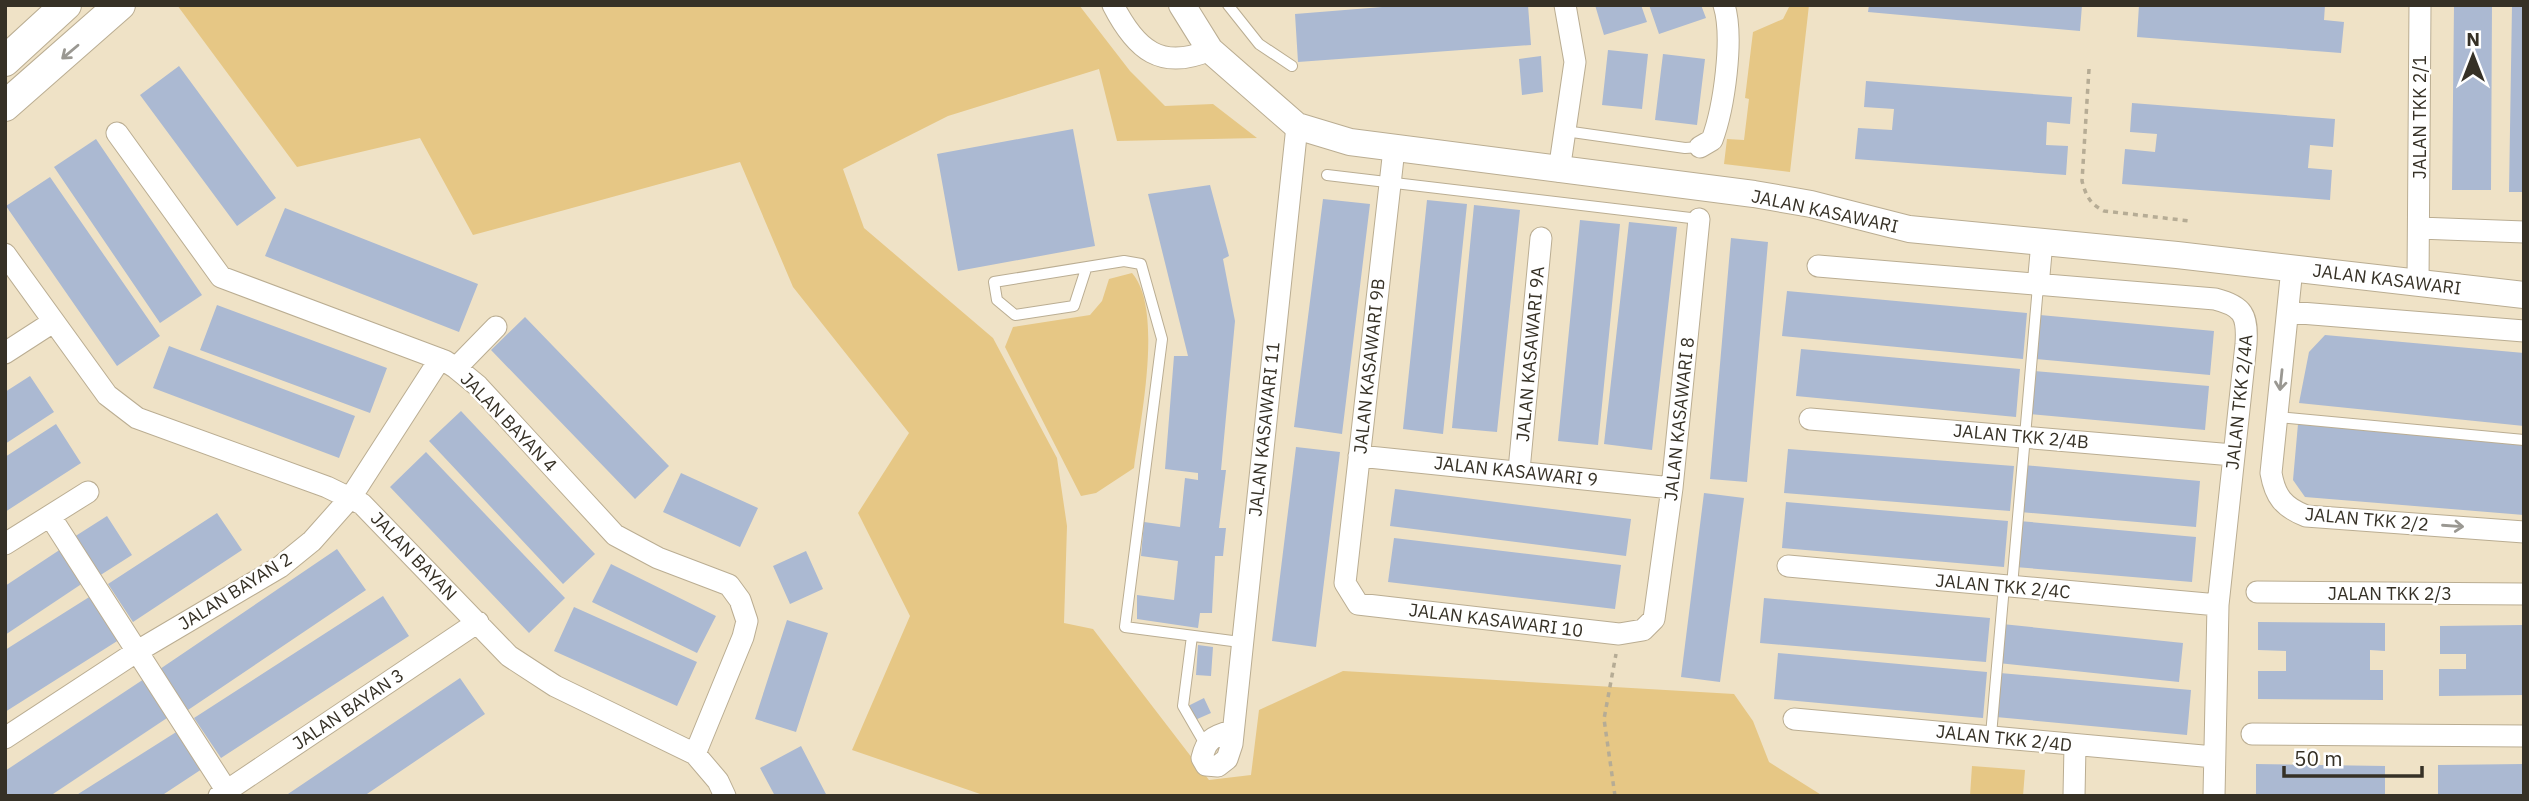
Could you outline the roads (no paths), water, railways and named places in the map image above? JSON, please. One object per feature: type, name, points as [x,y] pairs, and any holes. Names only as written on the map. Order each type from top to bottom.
[{"type":"main road","points":[[5,61],[66,5]]},
{"type":"main road","points":[[5,106],[120,5]]},
{"type":"street","points":[[1113,5],[1145,49],[1160,57],[1186,60],[1210,50]]},
{"type":"street","name":"JALAN KASAWARI","points":[[1182,5],[1210,50],[1297,126],[1350,142],[1754,194],[1811,204],[1909,229],[2524,295]]},
{"type":"street","points":[[1559,171],[1575,62],[1565,5]]},
{"type":"street","points":[[1700,147],[1712,140],[1718,124],[1730,23],[1724,5]]},
{"type":"street","name":"JALAN TKK 2/1","points":[[2418,283],[2420,5]]},
{"type":"street","name":"JALAN KASAWARI 11","points":[[1205,744],[1202,758],[1206,765],[1218,766],[1227,759],[1297,126]]},
{"type":"street","name":"JALAN BAYAN 4","points":[[117,133],[222,277],[448,364],[478,386],[615,535],[659,558],[729,585],[740,600],[747,621],[743,637],[695,754]]},
{"type":"street","name":"JALAN KASAWARI 9B","points":[[1345,583],[1394,149]]},
{"type":"street","name":"JALAN KASAWARI 8","points":[[1654,619],[1672,488],[1699,219]]},
{"type":"street","points":[[2419,228],[2524,232]]},
{"type":"street","name":"JALAN KASAWARI 9A","points":[[1519,470],[1541,238]]},
{"type":"street","points":[[2038,286],[2042,242]]},
{"type":"street","name":"JALAN BAYAN","points":[[5,254],[107,395],[137,418],[351,496],[376,515],[509,656],[531,672],[695,754],[726,796]]},
{"type":"street","name":"JALAN TKK 2/4A","points":[[1818,266],[2215,299],[2232,303],[2243,312],[2247,336],[2218,605],[2214,796]]},
{"type":"street","name":"JALAN TKK 2/2","points":[[2292,268],[2271,472],[2274,490],[2291,510],[2306,516],[2524,532]]},
{"type":"street","points":[[2288,312],[2524,331]]},
{"type":"street","points":[[5,354],[53,322]]},
{"type":"street","name":"JALAN BAYAN 2","points":[[5,738],[136,652],[280,567],[312,541],[351,496],[448,364],[496,327]]},
{"type":"street","name":"JALAN TKK 2/4B","points":[[1810,419],[2233,455]]},
{"type":"street","name":"JALAN KASAWARI 9","points":[[1359,456],[1519,470],[1672,488]]},
{"type":"street","points":[[5,544],[88,492]]},
{"type":"street","points":[[50,516],[225,794]]},
{"type":"street","name":"JALAN TKK 2/4C","points":[[1788,566],[2218,605]]},
{"type":"street","name":"JALAN KASAWARI 10","points":[[1345,583],[1358,604],[1619,634],[1643,630],[1654,619]]},
{"type":"street","name":"JALAN TKK 2/3","points":[[2257,592],[2524,594]]},
{"type":"street","name":"JALAN BAYAN 3","points":[[225,794],[478,622]]},
{"type":"street","name":"JALAN TKK 2/4D","points":[[1794,719],[2214,757]]},
{"type":"street","points":[[2252,734],[2524,736]]},
{"type":"street","points":[[2074,796],[2075,746]]},
{"type":"lane","points":[[1228,5],[1259,44],[1292,66]]},
{"type":"lane","points":[[1565,131],[1685,148],[1700,147]]},
{"type":"lane","points":[[1327,175],[1699,219]]},
{"type":"lane","points":[[1086,269],[1074,306],[1016,315],[997,300],[994,282],[1124,261],[1141,264],[1162,340],[1125,627],[1240,642]]},
{"type":"lane","points":[[1991,735],[2025,436],[2038,286]]},
{"type":"lane","points":[[2277,417],[2524,440]]},
{"type":"lane","points":[[1192,635],[1183,706],[1205,744]]}]
